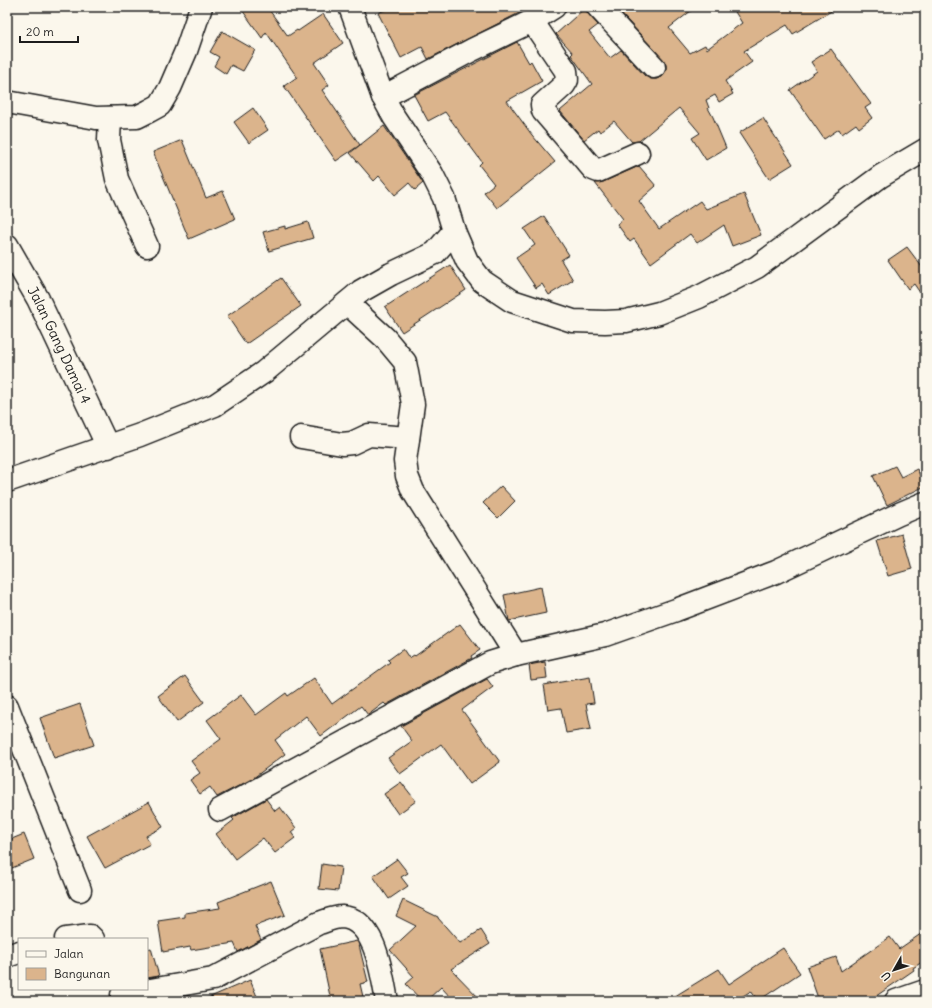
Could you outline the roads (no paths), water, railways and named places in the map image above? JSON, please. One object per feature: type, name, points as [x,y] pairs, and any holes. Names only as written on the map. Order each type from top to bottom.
[{"type":"street","points":[[7,102],[96,118],[137,117],[160,105],[170,88],[186,51],[201,7]]},
{"type":"street","points":[[350,7],[383,97],[394,117],[432,174],[444,198],[454,231],[467,261],[482,281],[512,301],[574,320],[605,322],[626,321],[659,313],[699,297],[757,268],[881,176],[925,150]]},
{"type":"street","points":[[383,97],[472,50],[532,21],[554,7]]},
{"type":"street","points":[[598,7],[654,67]]},
{"type":"street","points":[[532,21],[566,71],[567,80],[564,85],[542,105],[543,111],[593,169],[598,170],[638,154]]},
{"type":"street","points":[[110,118],[109,140],[117,179],[147,246]]},
{"type":"street","points":[[7,481],[108,447],[215,405],[264,372],[361,291],[391,274],[435,253],[454,231]]},
{"type":"street","name":"Jalan Gang Damai 4","points":[[7,244],[38,299],[108,447]]},
{"type":"street","points":[[347,303],[384,338],[405,362],[413,404],[405,461],[407,476],[413,492],[516,655]]},
{"type":"street","points":[[301,437],[342,444],[352,443],[369,436],[408,438]]},
{"type":"street","points":[[220,810],[490,663],[516,655],[605,635],[676,610],[776,572],[925,503]]},
{"type":"street","points":[[7,706],[80,890]]},
{"type":"street","points":[[122,995],[214,978],[319,924],[334,918],[342,917],[350,919],[365,928],[379,960],[387,1001]]},
{"type":"street","points":[[74,938],[90,936],[92,938]]},
{"type":"street","points":[[7,956],[18,952]]},
{"type":"street","points":[[896,1001],[925,991]]}]
